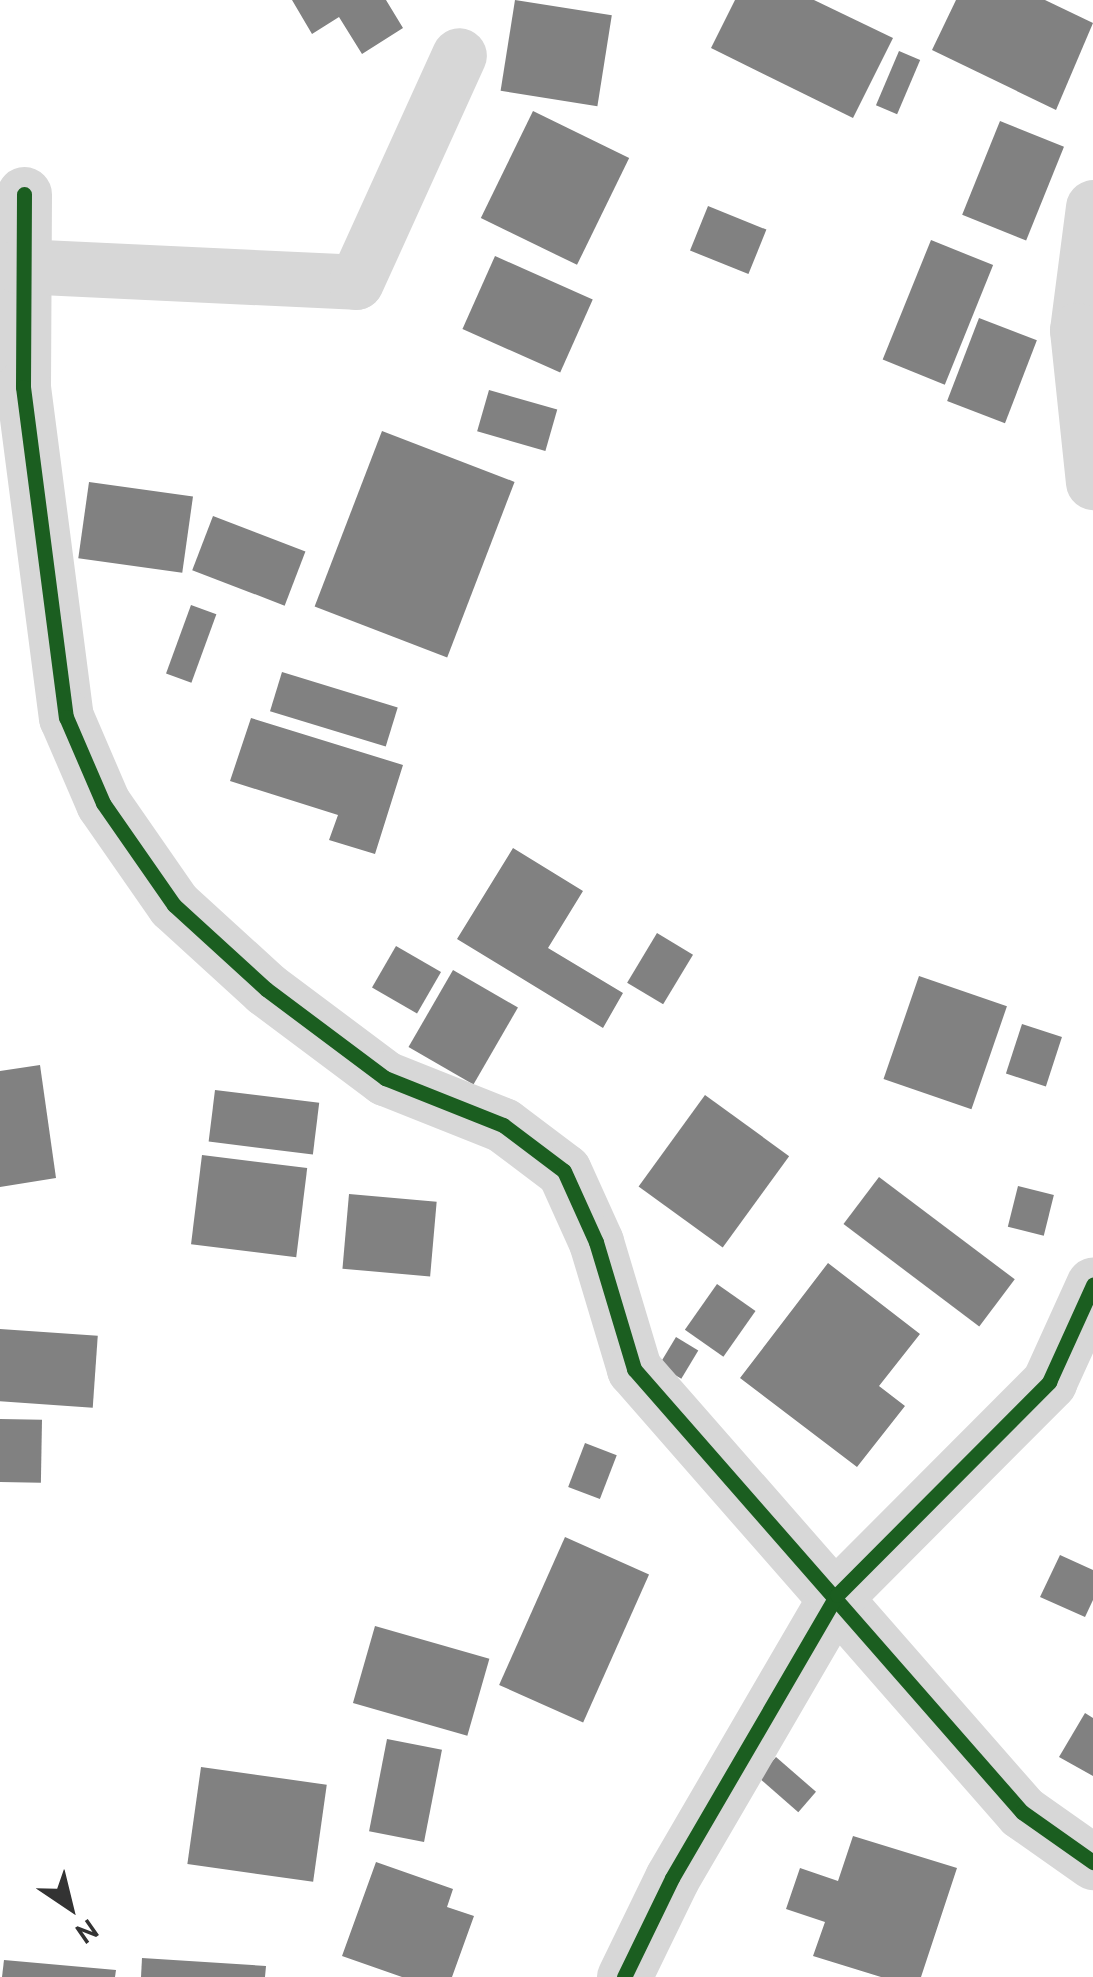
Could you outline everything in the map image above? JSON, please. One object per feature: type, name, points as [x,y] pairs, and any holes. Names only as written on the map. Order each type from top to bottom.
[{"type":"street","points":[[20,266],[356,282],[459,55]]},
{"type":"street","points":[[24,194],[20,266],[23,387],[66,717],[103,803],[174,905],[266,989],[385,1078],[503,1124],[564,1171],[596,1242],[634,1369],[838,1595],[1022,1812],[1093,1862]]},
{"type":"street","points":[[1093,207],[1077,330],[1093,482]]},
{"type":"street","points":[[624,1977],[672,1878],[838,1595],[1048,1382],[1093,1285]]},
{"type":"building","points":[[292,0],[386,0],[403,28],[362,54],[339,17],[312,34]]},
{"type":"building","points":[[515,0],[612,15],[597,106],[501,91]]},
{"type":"building","points":[[735,0],[814,0],[893,38],[853,118],[711,48]]},
{"type":"building","points":[[956,0],[1045,0],[1093,23],[1056,110],[932,50]]},
{"type":"building","points":[[899,51],[920,60],[897,114],[876,105]]},
{"type":"building","points":[[533,111],[629,158],[577,265],[481,218]]},
{"type":"building","points":[[1000,121],[1064,147],[1026,240],[962,215]]},
{"type":"building","points":[[708,206],[766,230],[748,274],[690,251]]},
{"type":"building","points":[[931,240],[993,265],[945,385],[883,360]]},
{"type":"building","points":[[495,256],[593,300],[560,373],[462,329]]},
{"type":"building","points":[[979,318],[1037,340],[1005,423],[947,401]]},
{"type":"building","points":[[489,390],[557,410],[545,451],[477,431]]},
{"type":"building","points":[[382,431],[515,482],[447,657],[315,607]]},
{"type":"building","points":[[89,482],[193,497],[182,573],[78,558]]},
{"type":"building","points":[[213,516],[305,551],[285,606],[192,570]]},
{"type":"building","points":[[191,605],[216,614],[191,683],[166,674]]},
{"type":"building","points":[[282,672],[398,707],[386,747],[270,711]]},
{"type":"building","points":[[251,718],[403,765],[375,854],[329,840],[338,815],[230,781]]},
{"type":"building","points":[[513,848],[583,891],[548,948],[623,993],[603,1028],[457,939]]},
{"type":"building","points":[[657,933],[693,955],[663,1004],[627,983]]},
{"type":"building","points":[[396,946],[441,972],[417,1014],[372,988]]},
{"type":"building","points":[[453,970],[518,1008],[473,1085],[409,1047]]},
{"type":"building","points":[[919,976],[1007,1006],[971,1109],[884,1079]]},
{"type":"building","points":[[1022,1024],[1062,1037],[1046,1086],[1006,1073]]},
{"type":"building","points":[[40,1065],[56,1178],[0,1187],[0,1071]]},
{"type":"building","points":[[215,1090],[319,1103],[313,1154],[209,1142]]},
{"type":"building","points":[[705,1095],[789,1156],[723,1248],[639,1186]]},
{"type":"building","points":[[202,1155],[307,1168],[296,1257],[191,1244]]},
{"type":"building","points":[[879,1177],[1015,1279],[979,1326],[843,1224]]},
{"type":"building","points":[[1018,1186],[1054,1195],[1044,1236],[1008,1227]]},
{"type":"building","points":[[349,1194],[437,1202],[430,1276],[342,1269]]},
{"type":"building","points":[[828,1263],[920,1334],[879,1386],[905,1406],[857,1467],[740,1378]]},
{"type":"building","points":[[717,1284],[756,1311],[723,1357],[685,1330]]},
{"type":"building","points":[[0,1329],[98,1336],[93,1408],[0,1401]]},
{"type":"building","points":[[676,1337],[698,1350],[681,1379],[659,1365]]},
{"type":"building","points":[[0,1419],[42,1420],[41,1483],[0,1482]]},
{"type":"building","points":[[585,1443],[617,1455],[600,1499],[568,1487]]},
{"type":"building","points":[[565,1537],[649,1574],[583,1722],[499,1685]]},
{"type":"building","points":[[1060,1555],[1093,1570],[1093,1600],[1085,1617],[1040,1597]]},
{"type":"building","points":[[375,1626],[489,1659],[467,1736],[353,1703]]},
{"type":"building","points":[[1085,1713],[1093,1718],[1093,1776],[1059,1757]]},
{"type":"building","points":[[387,1739],[442,1750],[424,1842],[369,1831]]},
{"type":"building","points":[[776,1757],[816,1792],[798,1812],[758,1777]]},
{"type":"building","points":[[201,1767],[327,1785],[313,1882],[187,1864]]},
{"type":"building","points":[[853,1836],[957,1868],[921,1977],[881,1977],[813,1956],[825,1922],[786,1909],[800,1868],[838,1881]]},
{"type":"building","points":[[376,1862],[453,1889],[447,1907],[474,1916],[452,1977],[402,1977],[342,1956]]},
{"type":"building","points":[[142,1958],[266,1966],[265,1977],[141,1977]]},
{"type":"building","points":[[4,1960],[116,1970],[115,1977],[2,1977]]},
{"type":"cycle path","points":[[24,194],[23,387],[66,717],[103,803],[174,905],[266,989],[385,1078],[503,1125],[564,1171],[596,1242],[634,1369],[1022,1812],[1093,1862]]},
{"type":"cycle path","points":[[624,1977],[672,1878],[837,1595],[1049,1382],[1093,1285]]}]
